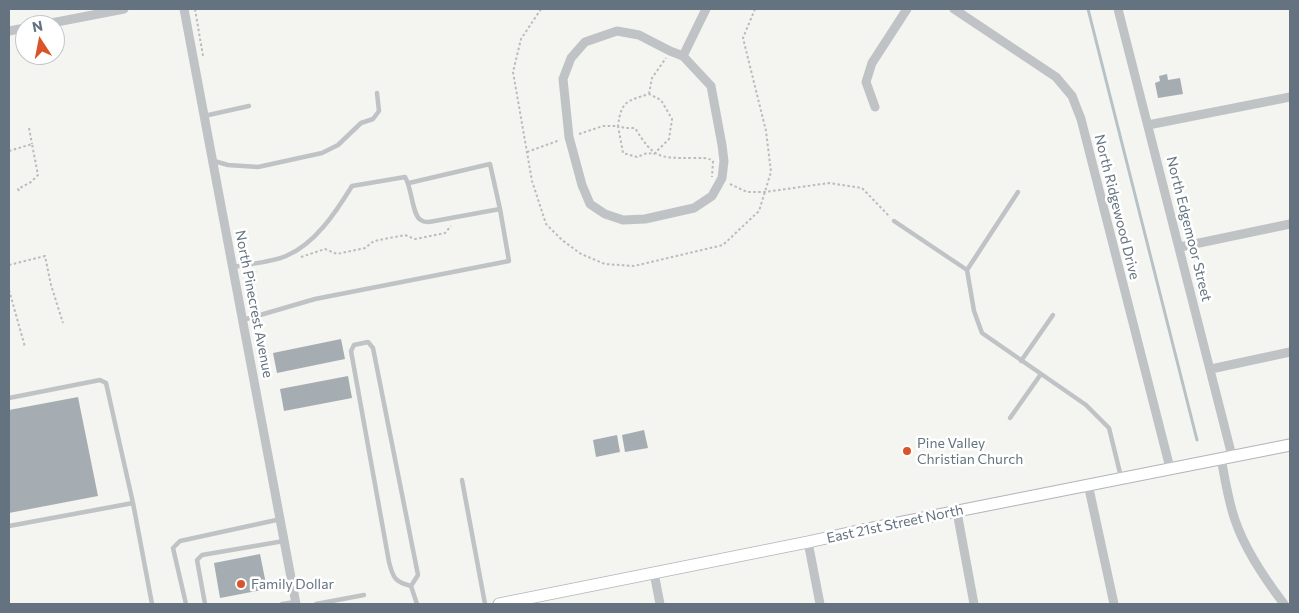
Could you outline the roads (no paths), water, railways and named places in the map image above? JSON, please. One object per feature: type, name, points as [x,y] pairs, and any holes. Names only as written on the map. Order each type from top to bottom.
[{"type":"main road","name":"East 21st Street North","points":[[500,604],[654,574],[867,528],[958,512],[1121,477],[1290,445]]},
{"type":"street","points":[[65,20],[118,9]]},
{"type":"street","name":"North Pinecrest Avenue","points":[[184,9],[296,603]]},
{"type":"street","points":[[684,56],[706,9]]},
{"type":"street","points":[[875,107],[866,82],[872,63],[907,9]]},
{"type":"street","name":"North Ridgewood Drive","points":[[954,9],[1056,77],[1072,96],[1080,120],[1170,468]]},
{"type":"street","name":"North Edgemoor Street","points":[[1118,9],[1211,369],[1227,457],[1228,497],[1235,521],[1252,555],[1284,604]]},
{"type":"street","points":[[617,31],[638,35],[684,56],[711,86],[724,161],[722,178],[712,196],[694,208],[645,219],[623,220],[605,214],[590,204],[582,185],[569,137],[563,79],[571,58],[584,42],[617,31]]},
{"type":"street","points":[[1148,125],[1290,97]]},
{"type":"street","points":[[1180,247],[1290,224]]},
{"type":"street","points":[[1211,369],[1290,352]]},
{"type":"street","points":[[1088,484],[1114,604]]},
{"type":"street","points":[[958,512],[974,604]]},
{"type":"street","points":[[808,542],[820,604]]},
{"type":"street","points":[[654,574],[660,604]]},
{"type":"lane","points":[[212,161],[228,165],[258,167],[322,153],[338,145],[361,123],[374,119],[379,112],[377,94]]},
{"type":"lane","points":[[204,116],[249,106]]},
{"type":"lane","points":[[243,320],[315,299],[509,261],[490,164],[409,183]]},
{"type":"lane","points":[[233,267],[286,256],[303,246],[320,230],[352,186],[405,177],[409,183],[416,216],[420,220],[429,222],[500,209]]},
{"type":"lane","points":[[1018,192],[967,270],[974,311],[982,334],[1086,405],[1109,428],[1121,477]]},
{"type":"lane","points":[[894,221],[967,270]]},
{"type":"lane","points":[[1022,361],[1053,315]]},
{"type":"lane","points":[[411,586],[399,583],[392,574],[351,351],[354,345],[368,342],[373,348],[403,508],[418,575],[411,586],[416,604]]},
{"type":"lane","points":[[1010,418],[1041,374]]},
{"type":"lane","points":[[9,398],[100,380],[106,383],[152,604]]},
{"type":"lane","points":[[462,480],[485,604]]},
{"type":"lane","points":[[9,526],[132,503]]},
{"type":"lane","points":[[186,604],[173,548],[180,541],[280,519]]},
{"type":"lane","points":[[205,604],[197,560],[202,555],[284,541]]},
{"type":"lane","points":[[316,604],[330,603],[364,595]]},
{"type":"lane","points":[[282,604],[296,603]]},
{"type":"waterway","points":[[1088,9],[1197,440]]},
{"type":"place","name":"Pine Valley Christian Church","points":[[907,451]]},
{"type":"place","name":"Family Dollar","points":[[241,584]]}]
